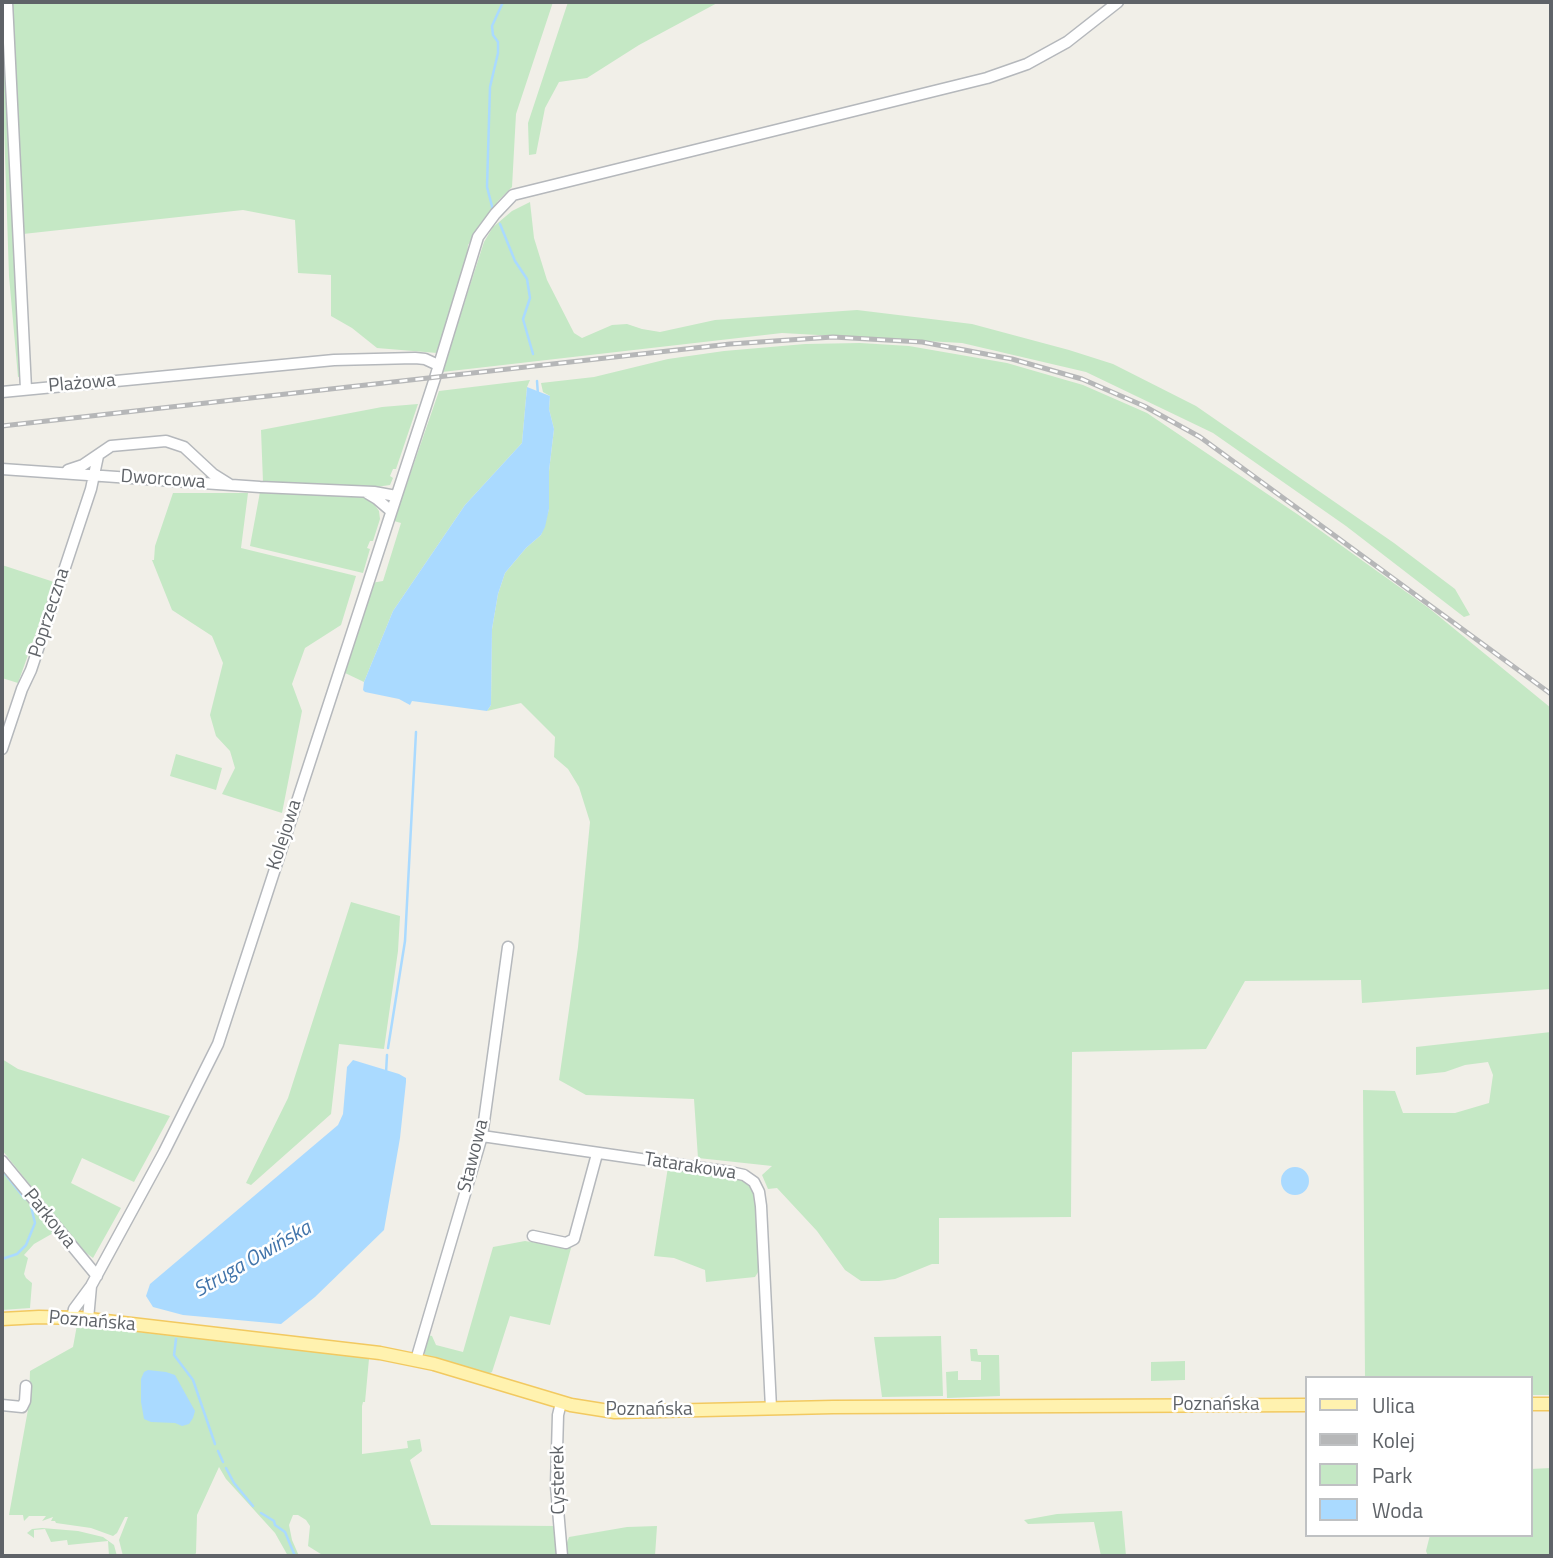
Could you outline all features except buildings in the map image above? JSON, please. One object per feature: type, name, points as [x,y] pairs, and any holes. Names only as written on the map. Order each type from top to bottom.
[{"type":"main road","name":"Poznańska","points":[[2,1319],[88,1319],[380,1353],[416,1360],[561,1403],[625,1413],[771,1408],[1304,1405]]},
{"type":"main road","points":[[1532,1404],[1551,1404]]},
{"type":"street","name":"Plażowa","points":[[7,2],[26,389],[351,359],[415,358],[439,365]]},
{"type":"street","name":"Kolejowa","points":[[72,1318],[74,1309],[97,1276],[200,1084],[218,1044],[439,365],[478,237],[513,195],[997,74],[1027,64],[1067,42],[1118,2]]},
{"type":"street","points":[[2,392],[26,389]]},
{"type":"street","name":"Dworcowa","points":[[59,473],[79,466],[107,448],[117,445],[166,441],[184,447],[209,471],[232,485]]},
{"type":"street","points":[[98,456],[101,468],[108,477]]},
{"type":"street","name":"Dworcowa","points":[[94,476],[98,456]]},
{"type":"street","name":"Dworcowa","points":[[2,469],[396,496]]},
{"type":"street","points":[[203,483],[209,471]]},
{"type":"street","name":"Poprzeczna","points":[[2,750],[94,476]]},
{"type":"street","points":[[364,492],[391,511]]},
{"type":"street","name":"Stawowa","points":[[416,1360],[482,1136],[508,947]]},
{"type":"street","name":"Tatarakowa","points":[[482,1136],[738,1173],[750,1178],[757,1186],[761,1206],[771,1408]]},
{"type":"street","points":[[533,1236],[566,1243],[573,1239],[597,1154]]},
{"type":"street","name":"Parkowa","points":[[2,1161],[97,1276]]},
{"type":"street","name":"Kolejowa","points":[[88,1319],[91,1286]]},
{"type":"street","points":[[2,1405],[23,1405],[26,1385]]},
{"type":"street","name":"Cysterek","points":[[561,1403],[558,1415],[556,1486],[562,1556]]},
{"type":"green space","points":[[2,2],[553,2],[516,114],[512,187],[498,201],[468,245],[467,259],[437,353],[377,348],[352,328],[331,316],[331,275],[298,273],[295,220],[243,210],[23,234],[31,375],[18,377],[9,276],[2,126]]},
{"type":"green space","points":[[568,2],[719,2],[639,45],[587,78],[559,82],[545,108],[536,154],[529,155],[528,123]]},
{"type":"green space","points":[[530,202],[534,238],[547,280],[574,333],[582,338],[612,325],[627,324],[660,332],[715,320],[857,310],[972,324],[1069,350],[1113,364],[1196,406],[1394,543],[1455,589],[1470,615],[1464,617],[1346,526],[1213,433],[1086,372],[962,343],[782,333],[442,372],[484,242],[493,227],[512,211]]},
{"type":"green space","points":[[805,344],[909,346],[1007,363],[1083,385],[1147,413],[1300,516],[1430,609],[1551,708],[1551,989],[1362,1003],[1361,980],[1245,981],[1206,1049],[1072,1052],[1071,1217],[939,1218],[939,1264],[932,1264],[895,1279],[879,1281],[861,1281],[845,1270],[817,1231],[777,1188],[768,1189],[762,1175],[772,1166],[698,1158],[694,1099],[586,1095],[559,1080],[578,947],[590,822],[579,787],[568,769],[554,757],[555,737],[521,703],[487,711],[491,705],[492,629],[498,594],[505,573],[541,535],[549,509],[549,471],[554,429],[549,409],[550,396],[543,392],[541,383],[594,377],[668,359],[724,351]]},
{"type":"green space","points":[[530,380],[522,443],[465,505],[393,611],[364,682],[343,672],[371,583],[383,581],[401,523],[394,521],[439,391]]},
{"type":"green space","points":[[418,404],[396,469],[393,469],[390,476],[393,478],[390,485],[376,487],[263,482],[261,430],[382,407]]},
{"type":"green space","points":[[260,492],[365,497],[372,501],[379,511],[380,519],[373,541],[370,541],[367,548],[370,549],[363,573],[250,546]]},
{"type":"green space","points":[[173,493],[248,493],[241,548],[356,576],[341,625],[305,648],[292,684],[302,711],[282,813],[222,794],[235,768],[230,751],[216,736],[210,715],[223,663],[212,636],[172,610],[152,560]]},
{"type":"green space","points":[[2,565],[54,582],[18,683],[2,678]]},
{"type":"green space","points":[[176,754],[222,768],[216,790],[170,776]]},
{"type":"green space","points":[[351,902],[400,916],[398,951],[384,1049],[339,1044],[331,1114],[251,1185],[246,1183],[288,1098]]},
{"type":"green space","points":[[1551,1032],[1551,1395],[1532,1395],[1532,1376],[1365,1376],[1363,1090],[1395,1091],[1403,1113],[1455,1113],[1489,1103],[1493,1075],[1488,1062],[1465,1065],[1445,1072],[1416,1075],[1416,1047]]},
{"type":"green space","points":[[2,1059],[18,1069],[170,1116],[134,1182],[82,1158],[71,1183],[121,1208],[93,1258],[82,1250],[2,1150]]},
{"type":"green space","points":[[2,1167],[55,1232],[34,1244],[24,1255],[28,1258],[24,1274],[32,1283],[30,1308],[2,1310]]},
{"type":"green space","points":[[668,1167],[746,1180],[753,1186],[757,1199],[760,1269],[755,1277],[706,1282],[705,1270],[674,1258],[654,1256]]},
{"type":"green space","points":[[525,1241],[571,1248],[550,1325],[510,1316],[492,1372],[486,1375],[427,1358],[422,1349],[428,1335],[432,1336],[436,1345],[463,1352],[493,1247]]},
{"type":"green space","points":[[77,1325],[369,1359],[365,1402],[362,1406],[362,1454],[408,1448],[407,1441],[420,1439],[422,1451],[410,1460],[431,1525],[556,1526],[559,1556],[324,1556],[308,1546],[310,1526],[306,1520],[293,1515],[289,1525],[299,1556],[288,1556],[275,1533],[226,1479],[219,1467],[197,1515],[194,1556],[123,1556],[119,1540],[128,1517],[125,1517],[113,1536],[91,1528],[56,1523],[51,1521],[53,1517],[42,1521],[46,1516],[29,1516],[24,1521],[23,1515],[9,1515],[29,1404],[30,1371],[73,1347]]},
{"type":"green space","points":[[941,1336],[943,1396],[882,1397],[874,1337]]},
{"type":"green space","points":[[970,1349],[977,1349],[978,1355],[999,1355],[1000,1396],[947,1398],[946,1372],[958,1371],[958,1380],[981,1380],[981,1362],[971,1361]]},
{"type":"green space","points":[[1185,1361],[1185,1380],[1151,1381],[1151,1362]]},
{"type":"green space","points":[[1551,1468],[1551,1556],[1428,1556],[1426,1551],[1430,1537],[1532,1537],[1532,1469]]},
{"type":"green space","points":[[1122,1511],[1126,1556],[1101,1556],[1094,1522],[1028,1524],[1024,1520],[1057,1514]]},
{"type":"green space","points":[[657,1526],[655,1556],[565,1556],[569,1537],[627,1527]]},
{"type":"green space","points":[[42,1528],[78,1531],[103,1537],[114,1545],[117,1556],[109,1556],[108,1541],[68,1545],[67,1540],[51,1542],[45,1529],[34,1530],[34,1538],[27,1533],[32,1529]]},
{"type":"water","points":[[527,387],[550,396],[549,409],[554,429],[549,471],[549,509],[541,535],[505,573],[498,594],[492,629],[491,705],[487,711],[412,701],[410,705],[399,699],[365,692],[364,682],[393,611],[465,505],[522,443]]},
{"type":"water","points":[[353,1060],[406,1078],[400,1138],[384,1230],[315,1297],[281,1324],[183,1315],[153,1307],[146,1296],[150,1284],[338,1125],[343,1114],[347,1067]]},
{"type":"water","points":[[1295,1167],[1305,1171],[1309,1181],[1305,1191],[1295,1195],[1285,1191],[1281,1181],[1285,1171]]},
{"type":"water","points":[[148,1370],[175,1375],[195,1411],[189,1424],[182,1426],[144,1419],[141,1379]]},
{"type":"waterway","name":"Struga Owińska","points":[[493,210],[487,187],[490,87],[498,42],[493,35],[492,26],[503,2]]},
{"type":"waterway","points":[[500,224],[515,261],[527,279],[530,298],[523,319],[533,354]]},
{"type":"waterway","points":[[537,381],[538,395]]},
{"type":"waterway","name":"Struga Owińska","points":[[388,1048],[405,941],[416,732]]},
{"type":"waterway","name":"Struga Owińska","points":[[386,1073],[387,1055]]},
{"type":"waterway","points":[[2,1170],[25,1199]]},
{"type":"waterway","points":[[2,1259],[17,1254],[26,1245],[35,1223],[31,1206]]},
{"type":"waterway","name":"Struga Owińska","points":[[176,1339],[174,1355],[193,1380],[215,1444]]},
{"type":"waterway","name":"Struga Owińska","points":[[218,1451],[223,1462]]},
{"type":"waterway","name":"Struga Owińska","points":[[226,1468],[234,1483],[253,1506]]},
{"type":"waterway","name":"Struga Owińska","points":[[261,1513],[285,1532],[295,1556]]},
{"type":"railway","points":[[2,426],[730,344],[833,337],[922,342],[1012,359],[1082,379],[1144,406],[1200,437],[1551,694]]}]
